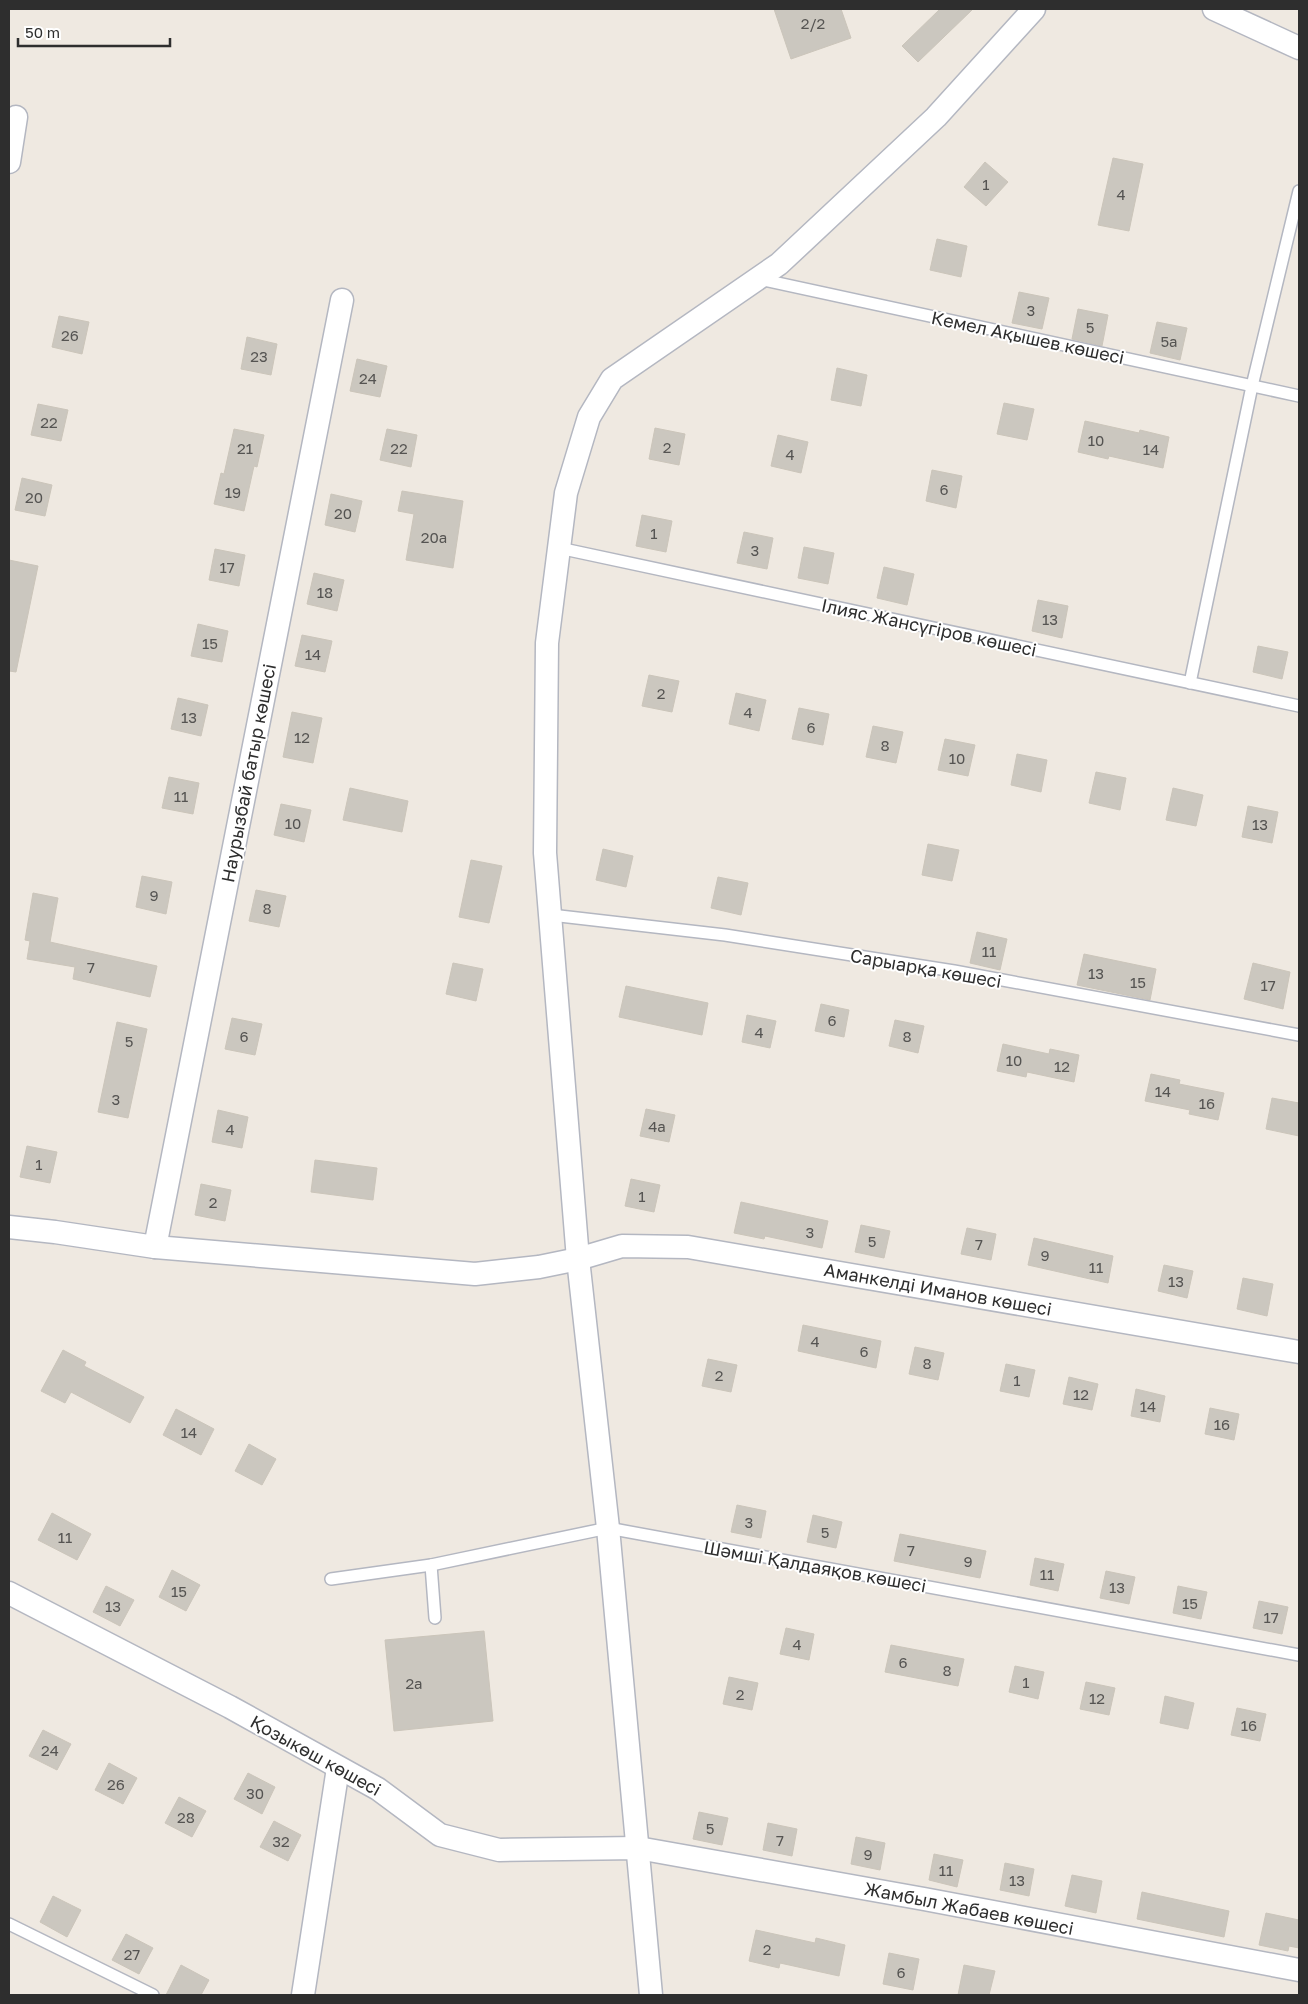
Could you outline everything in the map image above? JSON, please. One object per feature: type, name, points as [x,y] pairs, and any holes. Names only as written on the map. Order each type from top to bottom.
[{"type":"street","points":[[651,1995],[608,1528],[578,1259],[545,853],[547,643],[566,493],[589,418],[612,380],[779,264],[936,117],[1034,9]]},
{"type":"street","points":[[1214,9],[1299,48]]},
{"type":"street","points":[[9,162],[16,117]]},
{"type":"street","name":"Наурызбай батыр көшесі","points":[[155,1247],[342,300]]},
{"type":"street","name":"Аманкелді Иманов көшесі","points":[[9,1227],[155,1247],[474,1274],[539,1267],[578,1259],[622,1246],[688,1247],[1299,1352]]},
{"type":"street","name":"Қозыкөш көшесі","points":[[9,1593],[230,1707],[338,1768],[378,1788],[440,1835],[499,1850],[638,1848]]},
{"type":"street","points":[[303,1995],[338,1768]]},
{"type":"street","name":"Жамбыл Жабаев көшесі","points":[[638,1848],[933,1900],[1299,1970]]},
{"type":"lane","points":[[1190,683],[1252,386],[1299,190]]},
{"type":"lane","name":"Кемел Ақышев көшесі","points":[[757,278],[1299,396]]},
{"type":"lane","name":"Ілияс Жансүгіров көшесі","points":[[559,548],[1299,706]]},
{"type":"lane","name":"Сарыарқа көшесі","points":[[551,915],[725,935],[906,964],[1299,1035]]},
{"type":"lane","name":"Шәмші Қалдаяқов көшесі","points":[[331,1579],[431,1565],[608,1528],[1299,1655]]},
{"type":"lane","points":[[431,1565],[435,1618]]},
{"type":"lane","points":[[9,1924],[153,1995]]},
{"type":"building","points":[[774,9],[841,9],[851,38],[791,59]]},
{"type":"building","points":[[940,9],[973,9],[918,62],[902,46]]},
{"type":"building","points":[[1113,158],[1143,164],[1129,231],[1098,225]]},
{"type":"building","points":[[985,162],[1008,182],[986,206],[964,187]]},
{"type":"building","points":[[937,239],[967,246],[961,277],[930,270]]},
{"type":"building","points":[[1019,292],[1049,298],[1042,329],[1012,323]]},
{"type":"building","points":[[1078,309],[1108,315],[1102,346],[1072,339]]},
{"type":"building","points":[[59,316],[89,322],[82,354],[52,347]]},
{"type":"building","points":[[1157,322],[1187,328],[1180,360],[1150,353]]},
{"type":"building","points":[[247,337],[277,344],[271,375],[241,369]]},
{"type":"building","points":[[357,359],[387,366],[380,397],[350,391]]},
{"type":"building","points":[[837,368],[867,375],[861,406],[831,400]]},
{"type":"building","points":[[1004,403],[1034,409],[1027,440],[997,434]]},
{"type":"building","points":[[38,404],[68,410],[61,441],[31,435]]},
{"type":"building","points":[[1085,421],[1139,433],[1140,430],[1169,437],[1163,468],[1109,456],[1108,459],[1078,452]]},
{"type":"building","points":[[655,428],[685,434],[679,465],[649,459]]},
{"type":"building","points":[[234,429],[264,435],[257,467],[254,466],[244,511],[214,504],[221,473],[224,474]]},
{"type":"building","points":[[387,429],[417,435],[411,467],[380,460]]},
{"type":"building","points":[[778,435],[808,442],[801,473],[771,466]]},
{"type":"building","points":[[932,470],[962,476],[956,508],[926,501]]},
{"type":"building","points":[[22,478],[52,485],[45,516],[15,510]]},
{"type":"building","points":[[402,491],[463,501],[453,568],[406,560],[414,514],[398,511]]},
{"type":"building","points":[[331,494],[362,501],[355,532],[325,525]]},
{"type":"building","points":[[642,515],[672,521],[666,552],[636,546]]},
{"type":"building","points":[[744,532],[773,538],[767,569],[737,563]]},
{"type":"building","points":[[804,547],[834,553],[828,584],[798,578]]},
{"type":"building","points":[[215,549],[245,555],[239,586],[209,580]]},
{"type":"building","points":[[9,560],[38,566],[16,672],[9,671]]},
{"type":"building","points":[[884,567],[914,574],[907,605],[877,598]]},
{"type":"building","points":[[314,573],[344,580],[337,611],[307,604]]},
{"type":"building","points":[[1038,600],[1068,606],[1062,638],[1032,631]]},
{"type":"building","points":[[198,624],[228,631],[222,662],[191,656]]},
{"type":"building","points":[[302,635],[332,641],[325,672],[295,666]]},
{"type":"building","points":[[1258,646],[1288,652],[1282,679],[1253,672]]},
{"type":"building","points":[[649,675],[679,681],[672,712],[642,706]]},
{"type":"building","points":[[736,693],[766,700],[759,731],[729,724]]},
{"type":"building","points":[[178,698],[208,705],[201,736],[171,729]]},
{"type":"building","points":[[799,708],[829,714],[823,745],[792,739]]},
{"type":"building","points":[[292,712],[322,718],[313,763],[283,757]]},
{"type":"building","points":[[873,726],[903,732],[896,763],[866,757]]},
{"type":"building","points":[[945,739],[975,745],[968,776],[938,770]]},
{"type":"building","points":[[1017,754],[1047,760],[1041,792],[1011,785]]},
{"type":"building","points":[[1096,772],[1126,778],[1120,810],[1089,803]]},
{"type":"building","points":[[169,777],[199,783],[193,814],[162,808]]},
{"type":"building","points":[[350,788],[408,801],[402,832],[343,820]]},
{"type":"building","points":[[1173,788],[1203,795],[1196,826],[1166,820]]},
{"type":"building","points":[[281,804],[311,810],[304,842],[274,835]]},
{"type":"building","points":[[1248,806],[1278,812],[1272,843],[1242,837]]},
{"type":"building","points":[[928,844],[959,850],[952,881],[922,875]]},
{"type":"building","points":[[603,849],[633,856],[626,887],[596,880]]},
{"type":"building","points":[[471,860],[502,866],[489,923],[459,917]]},
{"type":"building","points":[[142,876],[172,882],[166,914],[136,907]]},
{"type":"building","points":[[718,877],[748,883],[741,915],[711,908]]},
{"type":"building","points":[[256,890],[286,896],[279,927],[249,921]]},
{"type":"building","points":[[33,893],[58,898],[50,942],[157,966],[150,997],[73,979],[75,967],[27,959],[30,941],[25,940]]},
{"type":"building","points":[[977,932],[1007,939],[1000,970],[970,963]]},
{"type":"building","points":[[1084,954],[1156,969],[1150,1000],[1077,985]]},
{"type":"building","points":[[453,963],[483,969],[476,1001],[446,994]]},
{"type":"building","points":[[1253,963],[1290,972],[1283,1009],[1244,999]]},
{"type":"building","points":[[626,986],[708,1003],[702,1035],[619,1017]]},
{"type":"building","points":[[821,1004],[849,1010],[844,1037],[815,1031]]},
{"type":"building","points":[[747,1015],[776,1021],[770,1048],[742,1042]]},
{"type":"building","points":[[232,1018],[262,1024],[255,1055],[225,1049]]},
{"type":"building","points":[[895,1020],[924,1026],[918,1053],[889,1046]]},
{"type":"building","points":[[117,1022],[147,1029],[128,1118],[98,1112]]},
{"type":"building","points":[[1003,1044],[1049,1054],[1050,1049],[1079,1055],[1074,1082],[1027,1072],[1026,1077],[997,1071]]},
{"type":"building","points":[[1151,1074],[1180,1080],[1179,1084],[1224,1093],[1218,1120],[1189,1114],[1190,1110],[1145,1101]]},
{"type":"building","points":[[1272,1098],[1299,1103],[1299,1136],[1266,1129]]},
{"type":"building","points":[[646,1109],[675,1115],[669,1142],[640,1136]]},
{"type":"building","points":[[218,1110],[248,1117],[242,1148],[212,1142]]},
{"type":"building","points":[[27,1146],[57,1152],[50,1183],[20,1177]]},
{"type":"building","points":[[315,1160],[377,1168],[373,1200],[311,1192]]},
{"type":"building","points":[[631,1179],[660,1185],[654,1212],[625,1206]]},
{"type":"building","points":[[201,1184],[231,1190],[225,1221],[195,1215]]},
{"type":"building","points":[[741,1202],[828,1221],[822,1248],[765,1236],[764,1239],[734,1233]]},
{"type":"building","points":[[861,1225],[890,1231],[884,1258],[855,1252]]},
{"type":"building","points":[[967,1228],[996,1234],[991,1260],[961,1254]]},
{"type":"building","points":[[1034,1238],[1113,1256],[1108,1283],[1028,1265]]},
{"type":"building","points":[[1164,1265],[1193,1271],[1187,1298],[1158,1291]]},
{"type":"building","points":[[1243,1278],[1273,1284],[1267,1316],[1237,1309]]},
{"type":"building","points":[[803,1325],[881,1341],[876,1368],[798,1351]]},
{"type":"building","points":[[915,1347],[944,1353],[938,1380],[909,1374]]},
{"type":"building","points":[[63,1350],[86,1362],[84,1366],[144,1397],[130,1423],[71,1392],[65,1403],[41,1391]]},
{"type":"building","points":[[708,1359],[737,1365],[731,1392],[702,1386]]},
{"type":"building","points":[[1006,1364],[1035,1370],[1029,1397],[1000,1391]]},
{"type":"building","points":[[1069,1377],[1098,1384],[1092,1410],[1063,1404]]},
{"type":"building","points":[[1136,1389],[1165,1396],[1160,1422],[1131,1416]]},
{"type":"building","points":[[1210,1408],[1239,1414],[1234,1440],[1205,1434]]},
{"type":"building","points":[[176,1409],[214,1429],[201,1455],[163,1435]]},
{"type":"building","points":[[249,1444],[276,1459],[262,1485],[235,1471]]},
{"type":"building","points":[[737,1505],[766,1511],[761,1538],[731,1532]]},
{"type":"building","points":[[52,1513],[91,1534],[77,1560],[38,1540]]},
{"type":"building","points":[[813,1515],[842,1522],[836,1548],[807,1542]]},
{"type":"building","points":[[900,1534],[986,1551],[980,1578],[894,1561]]},
{"type":"building","points":[[1035,1558],[1064,1564],[1058,1591],[1030,1585]]},
{"type":"building","points":[[172,1570],[200,1585],[186,1611],[159,1597]]},
{"type":"building","points":[[1106,1571],[1135,1577],[1129,1604],[1100,1598]]},
{"type":"building","points":[[106,1586],[134,1600],[120,1626],[93,1612]]},
{"type":"building","points":[[1178,1586],[1207,1592],[1201,1619],[1173,1613]]},
{"type":"building","points":[[1259,1601],[1288,1607],[1282,1634],[1253,1628]]},
{"type":"building","points":[[786,1628],[814,1634],[809,1660],[780,1654]]},
{"type":"building","points":[[484,1631],[493,1721],[394,1731],[385,1640]]},
{"type":"building","points":[[891,1645],[964,1659],[958,1686],[885,1672]]},
{"type":"building","points":[[1015,1666],[1044,1672],[1038,1699],[1009,1692]]},
{"type":"building","points":[[729,1677],[758,1683],[752,1710],[723,1704]]},
{"type":"building","points":[[1086,1682],[1115,1688],[1109,1715],[1080,1709]]},
{"type":"building","points":[[1165,1696],[1194,1703],[1188,1729],[1160,1723]]},
{"type":"building","points":[[1237,1708],[1266,1714],[1260,1741],[1231,1735]]},
{"type":"building","points":[[43,1730],[71,1744],[57,1770],[29,1756]]},
{"type":"building","points":[[109,1763],[137,1778],[123,1804],[95,1790]]},
{"type":"building","points":[[248,1773],[275,1787],[262,1814],[234,1799]]},
{"type":"building","points":[[179,1797],[206,1811],[192,1837],[165,1823]]},
{"type":"building","points":[[699,1812],[728,1818],[722,1845],[693,1839]]},
{"type":"building","points":[[274,1821],[301,1835],[288,1861],[260,1847]]},
{"type":"building","points":[[768,1823],[797,1829],[792,1856],[763,1850]]},
{"type":"building","points":[[856,1837],[885,1843],[880,1870],[851,1864]]},
{"type":"building","points":[[934,1854],[963,1860],[957,1887],[929,1880]]},
{"type":"building","points":[[1005,1863],[1034,1869],[1029,1896],[1000,1890]]},
{"type":"building","points":[[1072,1875],[1102,1881],[1096,1913],[1065,1906]]},
{"type":"building","points":[[1142,1892],[1229,1911],[1224,1937],[1137,1919]]},
{"type":"building","points":[[53,1896],[81,1910],[67,1937],[40,1922]]},
{"type":"building","points":[[1266,1913],[1299,1920],[1299,1948],[1289,1946],[1288,1951],[1259,1945]]},
{"type":"building","points":[[756,1930],[815,1943],[816,1938],[845,1945],[839,1976],[780,1963],[779,1968],[749,1961]]},
{"type":"building","points":[[126,1934],[153,1948],[139,1974],[112,1960]]},
{"type":"building","points":[[889,1953],[919,1959],[913,1990],[883,1984]]},
{"type":"building","points":[[181,1965],[209,1980],[201,1995],[166,1995]]},
{"type":"building","points":[[964,1965],[995,1971],[989,1995],[958,1995]]}]
